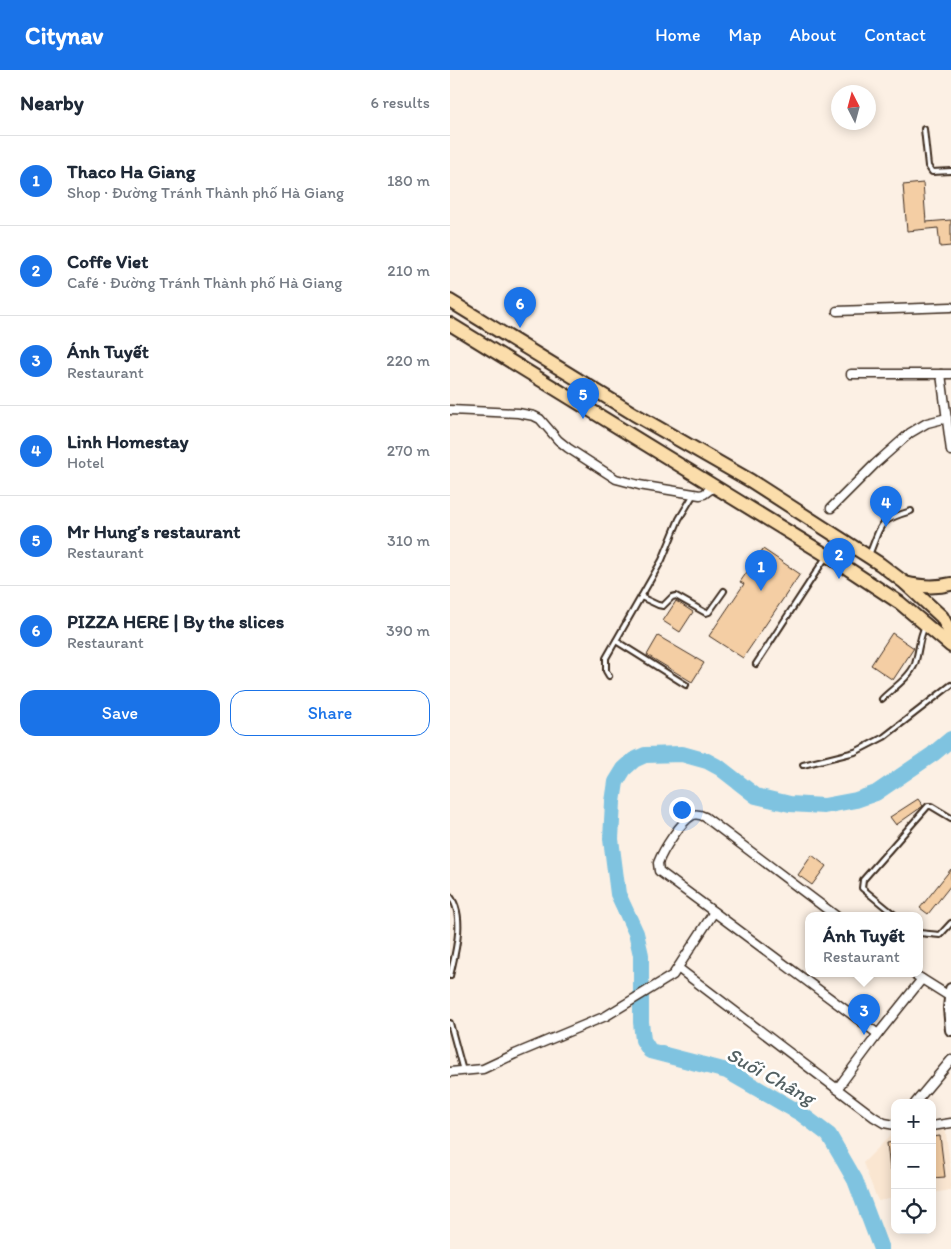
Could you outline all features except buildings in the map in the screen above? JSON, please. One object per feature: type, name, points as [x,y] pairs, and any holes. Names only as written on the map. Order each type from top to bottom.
[{"type":"highway","points":[[450,301],[634,414],[751,481],[869,557],[905,582],[947,616],[951,634]]},
{"type":"highway","points":[[450,324],[827,556],[900,603],[951,646]]},
{"type":"highway","points":[[715,486],[728,468]]},
{"type":"highway","points":[[905,582],[920,586],[951,584]]},
{"type":"highway","points":[[921,620],[947,616]]},
{"type":"street","points":[[837,311],[951,307]]},
{"type":"street","points":[[851,374],[951,374]]},
{"type":"street","points":[[941,374],[951,451]]},
{"type":"street","points":[[450,410],[534,416],[540,419],[558,440],[568,448],[616,479],[639,485],[694,494],[704,494],[715,486]]},
{"type":"street","points":[[831,508],[875,464],[910,433],[927,423],[946,418]]},
{"type":"street","points":[[831,912],[705,817],[698,814],[682,824],[661,857],[658,868],[878,1034]]},
{"type":"street","points":[[450,1072],[483,1069],[606,1016],[673,975],[714,912]]},
{"type":"street","points":[[678,968],[884,1124],[891,1125]]},
{"type":"street","points":[[919,977],[950,992],[951,1030]]},
{"type":"street","points":[[837,1089],[922,979]]},
{"type":"street","points":[[918,1099],[951,1060]]},
{"type":"street","points":[[936,1125],[951,1123]]},
{"type":"lane","points":[[924,129],[930,170],[932,172],[951,171]]},
{"type":"lane","points":[[609,676],[606,671],[606,658],[662,560],[679,519],[694,494]]},
{"type":"lane","points":[[869,557],[882,523],[896,515],[911,511]]},
{"type":"lane","points":[[756,664],[827,556]]},
{"type":"lane","points":[[641,597],[663,606],[672,597],[676,596],[706,613],[709,612],[724,591]]},
{"type":"lane","points":[[882,699],[912,670],[917,656],[921,620]]},
{"type":"lane","points":[[616,641],[686,685]]},
{"type":"lane","points":[[803,765],[855,752],[884,737],[951,684]]},
{"type":"lane","points":[[891,912],[862,888],[863,880],[925,808],[931,806],[951,818]]},
{"type":"lane","points":[[450,896],[455,904],[458,920],[457,944],[450,976]]},
{"type":"lane","points":[[923,934],[940,935],[951,923]]},
{"type":"lane","points":[[450,1023],[463,1071]]},
{"type":"shaded area","points":[[945,1126],[951,1173],[951,1190],[936,1192],[936,1144],[936,1127]]},
{"type":"shaded area","points":[[891,1135],[891,1199],[878,1201],[863,1163]]},
{"type":"waterway","name":"Suối Châng","points":[[881,1249],[855,1180],[829,1135],[800,1113],[727,1071],[650,1051],[643,1040],[641,1022],[641,955],[636,933],[618,894],[611,839],[613,802],[616,782],[624,769],[634,760],[645,755],[682,754],[707,761],[720,768],[756,796],[790,804],[824,806],[856,800],[876,793],[933,754],[951,739]]},
{"type":"place","name":"PIZZA HERE | By the slices","points":[[520,328]]},
{"type":"place","name":"Mr Hung’s restaurant","points":[[583,419]]},
{"type":"place","name":"Linh Homestay","points":[[886,527]]},
{"type":"place","name":"Coffe Viet","points":[[839,579]]},
{"type":"place","name":"Thaco Ha Giang","points":[[761,591]]},
{"type":"place","name":"Ánh Tuyết","points":[[864,1035]]}]
